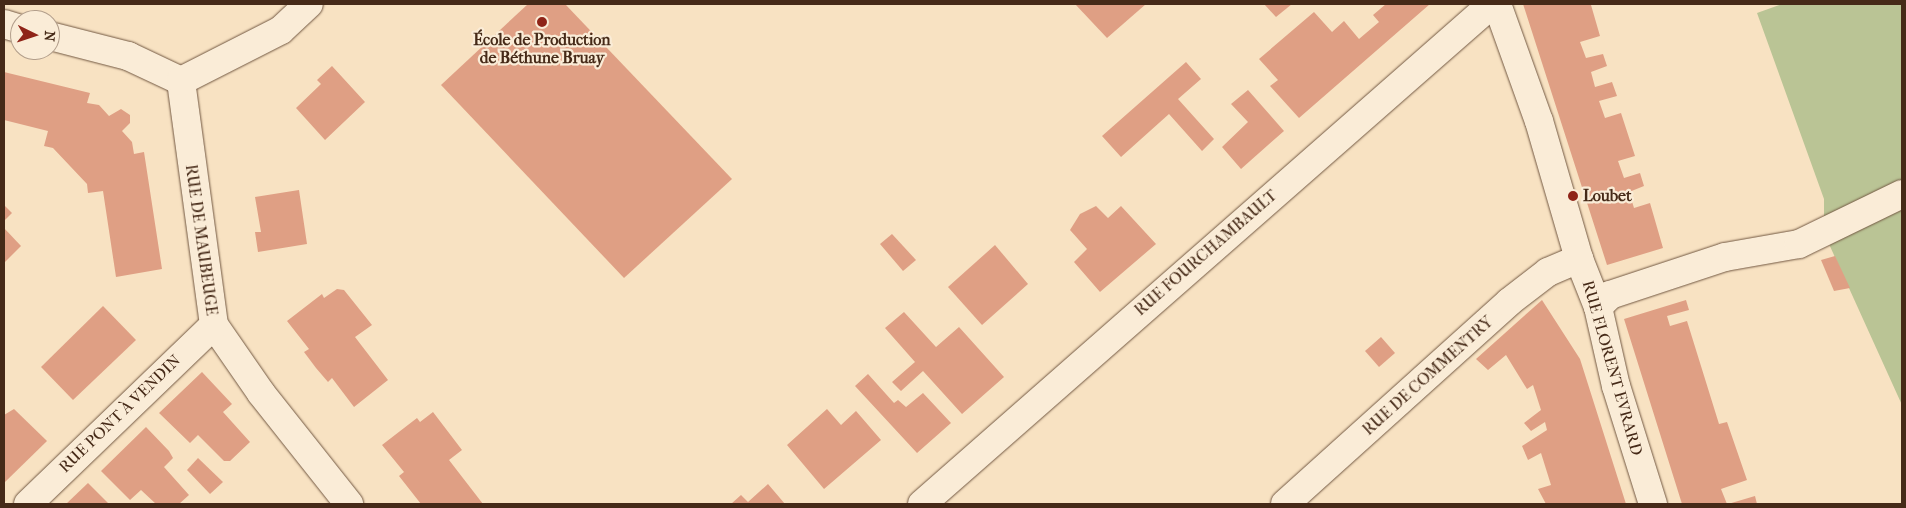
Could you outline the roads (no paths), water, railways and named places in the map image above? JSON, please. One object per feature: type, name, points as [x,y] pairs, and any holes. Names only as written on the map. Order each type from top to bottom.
[{"type":"street","points":[[60,39],[128,56],[181,81],[281,30],[309,4]]},
{"type":"street","name":"RUE FOURCHAMBAULT","points":[[922,504],[1492,4]]},
{"type":"street","name":"RUE FLORENT EVRARD","points":[[1497,4],[1539,121],[1579,259],[1598,307],[1616,386],[1653,504]]},
{"type":"street","name":"RUE DE MAUBEUGE","points":[[181,81],[214,325],[261,393],[349,504]]},
{"type":"street","points":[[1598,307],[1610,295],[1725,257],[1799,244],[1902,194]]},
{"type":"street","name":"RUE DE COMMENTRY","points":[[1285,504],[1509,302],[1548,272],[1579,259]]},
{"type":"street","name":"RUE PONT À VENDIN","points":[[28,504],[214,325]]},
{"type":"place","name":"École de Production de Béthune Bruay","points":[[542,22]]},
{"type":"place","name":"Loubet","points":[[1573,196]]}]
